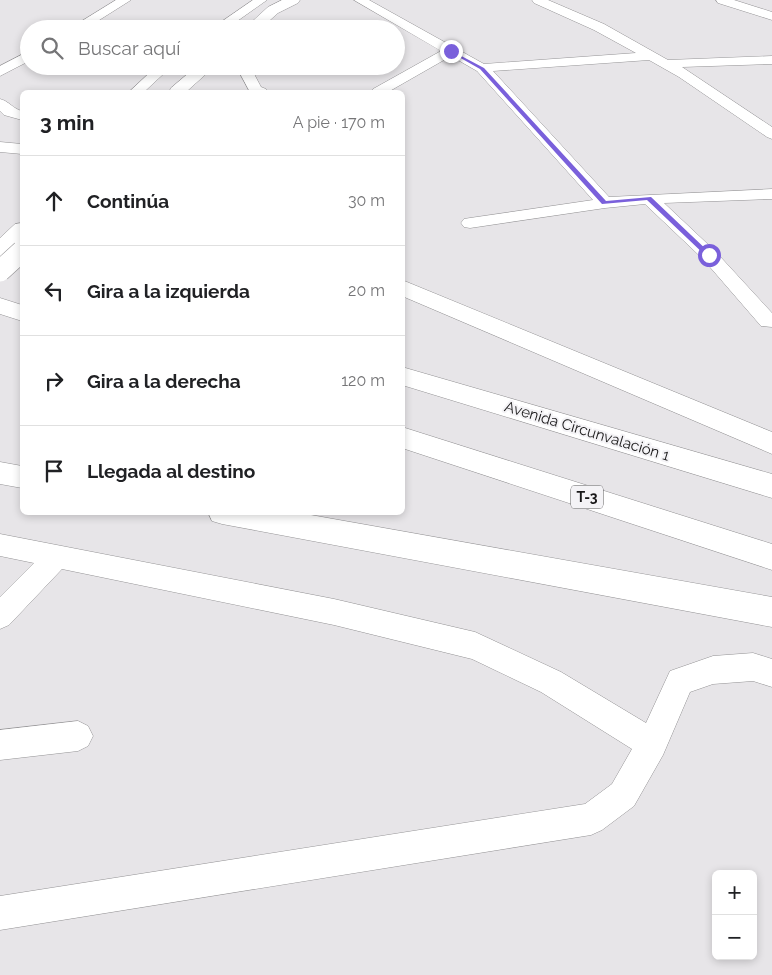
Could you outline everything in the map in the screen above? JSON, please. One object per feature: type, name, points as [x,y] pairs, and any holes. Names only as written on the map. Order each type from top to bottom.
[{"type":"main road","points":[[261,20],[273,10],[292,1]]},
{"type":"main road","points":[[279,20],[288,12],[292,1]]},
{"type":"main road","points":[[180,90],[205,75]]},
{"type":"main road","points":[[199,90],[210,75]]},
{"type":"main road","points":[[0,147],[20,149]]},
{"type":"main road","points":[[0,249],[20,231]]},
{"type":"main road","points":[[0,271],[20,253]]},
{"type":"main road","points":[[0,256],[20,262]]},
{"type":"main road","points":[[405,288],[772,443]]},
{"type":"main road","points":[[0,306],[20,312]]},
{"type":"main road","name":"Avenida Circunvalación 1","points":[[405,377],[772,486]]},
{"type":"main road","name":"T-3","points":[[405,438],[772,557]]},
{"type":"main road","points":[[0,472],[20,477]]},
{"type":"main road","points":[[238,515],[772,612]]},
{"type":"street","points":[[91,20],[125,0]]},
{"type":"street","points":[[231,20],[261,0]]},
{"type":"street","points":[[360,0],[396,20]]},
{"type":"street","points":[[538,0],[599,27],[667,64],[772,134]]},
{"type":"street","points":[[722,0],[772,16]]},
{"type":"street","points":[[405,25],[482,68],[604,202]]},
{"type":"street","points":[[382,90],[451,51]]},
{"type":"street","points":[[482,68],[652,56]]},
{"type":"street","points":[[0,72],[20,60]]},
{"type":"street","points":[[667,64],[772,60]]},
{"type":"street","points":[[138,90],[155,75]]},
{"type":"street","points":[[249,75],[255,90]]},
{"type":"street","points":[[0,104],[9,112],[20,115]]},
{"type":"street","points":[[470,223],[604,202],[772,194]]},
{"type":"street","points":[[649,199],[709,255],[768,321]]},
{"type":"street","points":[[0,545],[334,612],[476,646],[551,682],[652,744]]},
{"type":"street","points":[[0,616],[58,556]]},
{"type":"street","points":[[0,913],[591,819],[623,795],[664,720],[680,681],[713,670],[753,667],[772,674]]},
{"type":"street","points":[[0,745],[78,736]]},
{"type":"route","points":[[451,51],[482,68],[604,202],[649,199],[709,255]]}]
